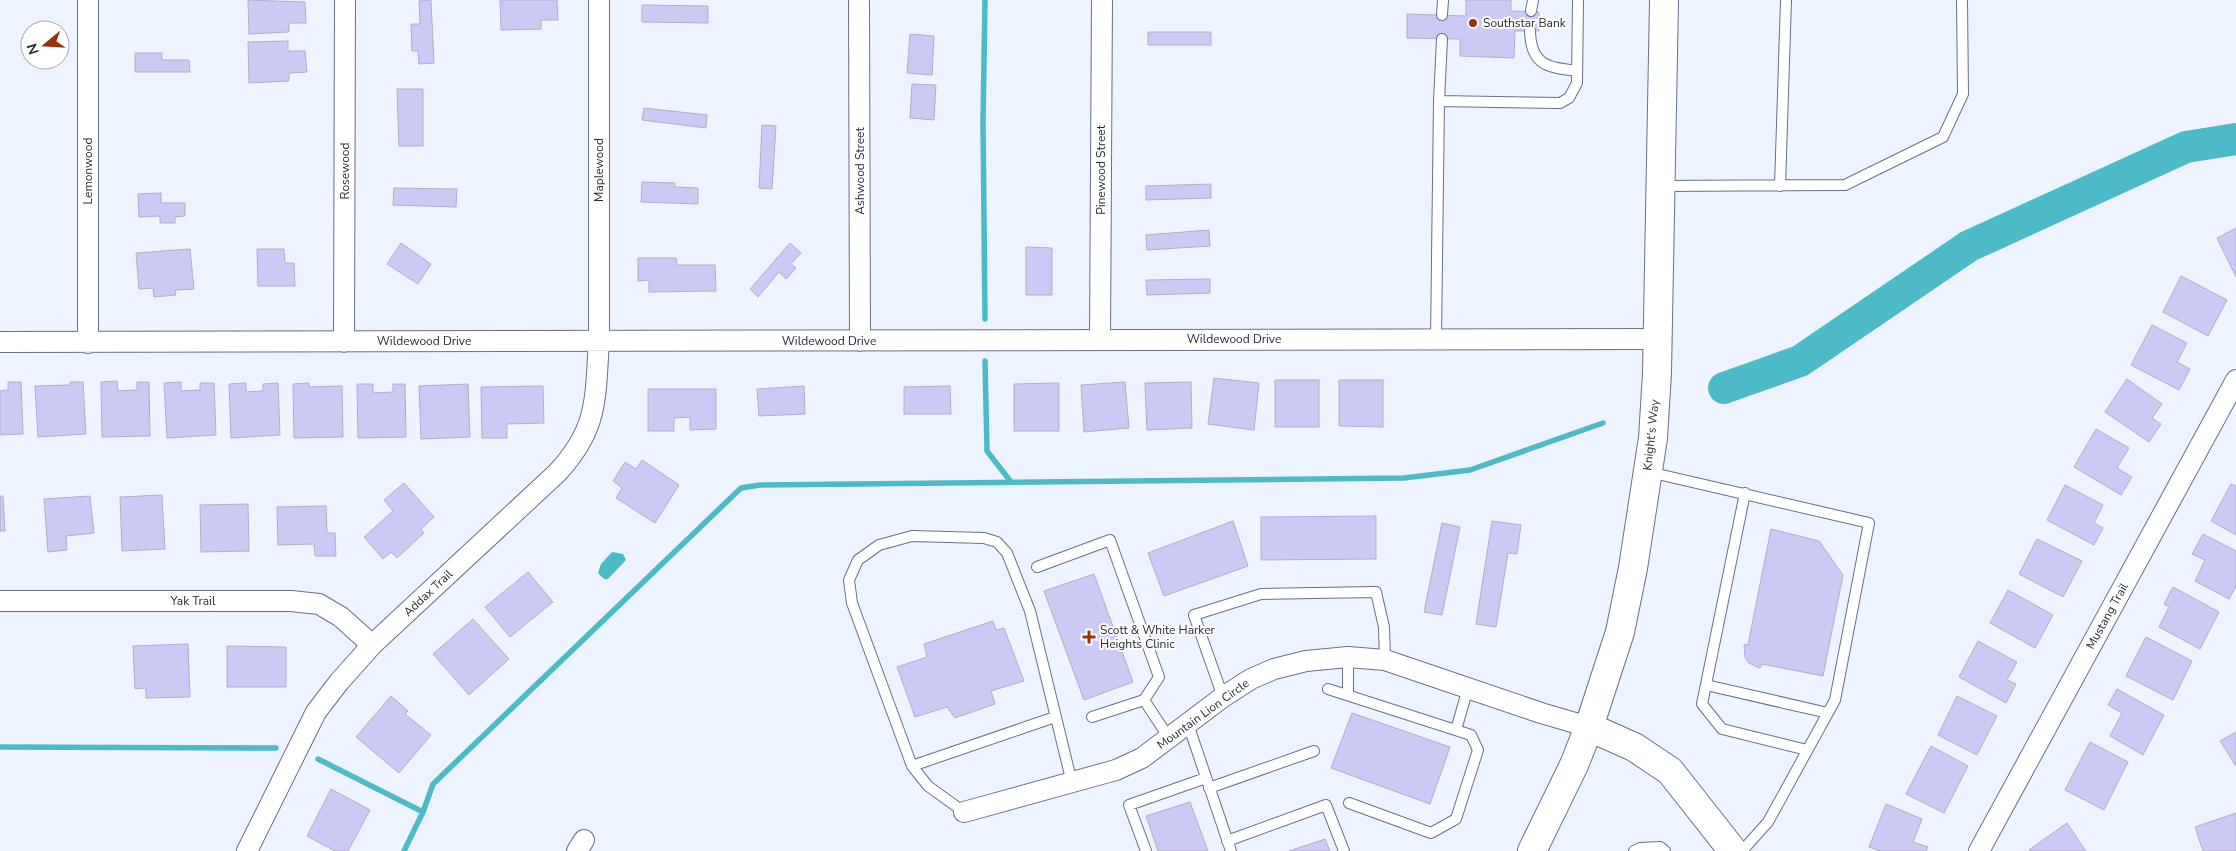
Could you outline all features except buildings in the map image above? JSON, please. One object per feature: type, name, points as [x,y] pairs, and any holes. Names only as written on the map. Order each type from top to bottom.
[{"type":"main road","name":"Knight's Way","points":[[1532,851],[1574,765],[1589,727],[1620,632],[1633,568],[1648,472],[1653,438],[1658,339],[1664,0]]},
{"type":"main road","points":[[1589,727],[1634,747],[1670,770],[1733,851]]},
{"type":"street","name":"Lemonwood","points":[[88,0],[88,343]]},
{"type":"street","name":"Rosewood","points":[[344,342],[345,0]]},
{"type":"street","name":"Maplewood","points":[[598,341],[599,0]]},
{"type":"street","name":"Ashwood Street","points":[[859,0],[860,341]]},
{"type":"street","name":"Pinewood Street","points":[[1100,340],[1102,0]]},
{"type":"street","name":"Wildewood Drive","points":[[0,342],[1658,339]]},
{"type":"street","name":"Addax Trail","points":[[247,851],[316,712],[339,682],[372,645],[557,473],[574,454],[592,415],[598,341]]},
{"type":"street","name":"Mustang Trail","points":[[1979,851],[2236,380]]},
{"type":"street","name":"Yak Trail","points":[[0,601],[291,600],[319,604],[340,617],[372,645]]},
{"type":"street","name":"Mountain Lion Circle","points":[[964,812],[1116,770],[1142,758],[1223,697],[1252,679],[1274,669],[1306,661],[1348,657],[1385,660],[1589,727]]},
{"type":"lane","points":[[1442,15],[1443,0]]},
{"type":"lane","points":[[1531,11],[1533,0]]},
{"type":"lane","points":[[1439,101],[1560,103],[1569,98],[1577,83],[1578,0]]},
{"type":"lane","points":[[1780,186],[1786,0]]},
{"type":"lane","points":[[1661,186],[1845,185],[1943,137],[1963,94],[1962,0]]},
{"type":"lane","points":[[1530,31],[1530,41],[1534,53],[1547,67],[1577,71]]},
{"type":"lane","points":[[1436,339],[1439,101],[1442,39]]},
{"type":"lane","points":[[1648,472],[1869,523],[1835,700],[1768,822],[1742,851]]},
{"type":"lane","points":[[1745,493],[1702,704],[1722,728],[1808,750]]},
{"type":"lane","points":[[964,812],[928,786],[912,766],[852,603],[849,580],[858,560],[879,545],[912,536],[984,538],[997,542],[1007,553],[1030,611],[1072,783]]},
{"type":"lane","points":[[1037,567],[1110,540],[1159,677],[1144,700],[1092,717]]},
{"type":"lane","points":[[1223,697],[1194,615],[1261,594],[1376,592],[1384,627],[1385,660]]},
{"type":"lane","points":[[1348,657],[1348,695]]},
{"type":"lane","points":[[1706,685],[1828,713]]},
{"type":"lane","points":[[1456,730],[1468,688]]},
{"type":"lane","points":[[1328,689],[1471,735],[1478,750],[1456,819],[1432,833],[1349,802]]},
{"type":"lane","points":[[1144,700],[1169,738]]},
{"type":"lane","points":[[912,766],[1055,717]]},
{"type":"lane","points":[[1188,724],[1229,846],[1326,806],[1344,851]]},
{"type":"lane","points":[[1146,851],[1130,805],[1314,751]]},
{"type":"lane","points":[[1634,851],[1640,848],[1660,846],[1665,851]]},
{"type":"water","points":[[612,552],[623,554],[626,560],[608,579],[604,579],[598,573],[601,564]]},
{"type":"waterway","points":[[985,0],[983,121],[985,319]]},
{"type":"waterway","points":[[1724,388],[1800,361],[1969,246],[2186,147],[2236,139]]},
{"type":"waterway","points":[[985,361],[987,451],[1011,482]]},
{"type":"waterway","points":[[404,851],[423,812],[433,784],[741,488],[760,485],[1404,478],[1470,470],[1603,423]]},
{"type":"waterway","points":[[0,747],[276,748]]},
{"type":"waterway","points":[[318,759],[423,812]]},
{"type":"place","name":"Southstar Bank","points":[[1473,23]]},
{"type":"place","name":"Scott & White Harker Heights Clinic","points":[[1089,637]]}]
